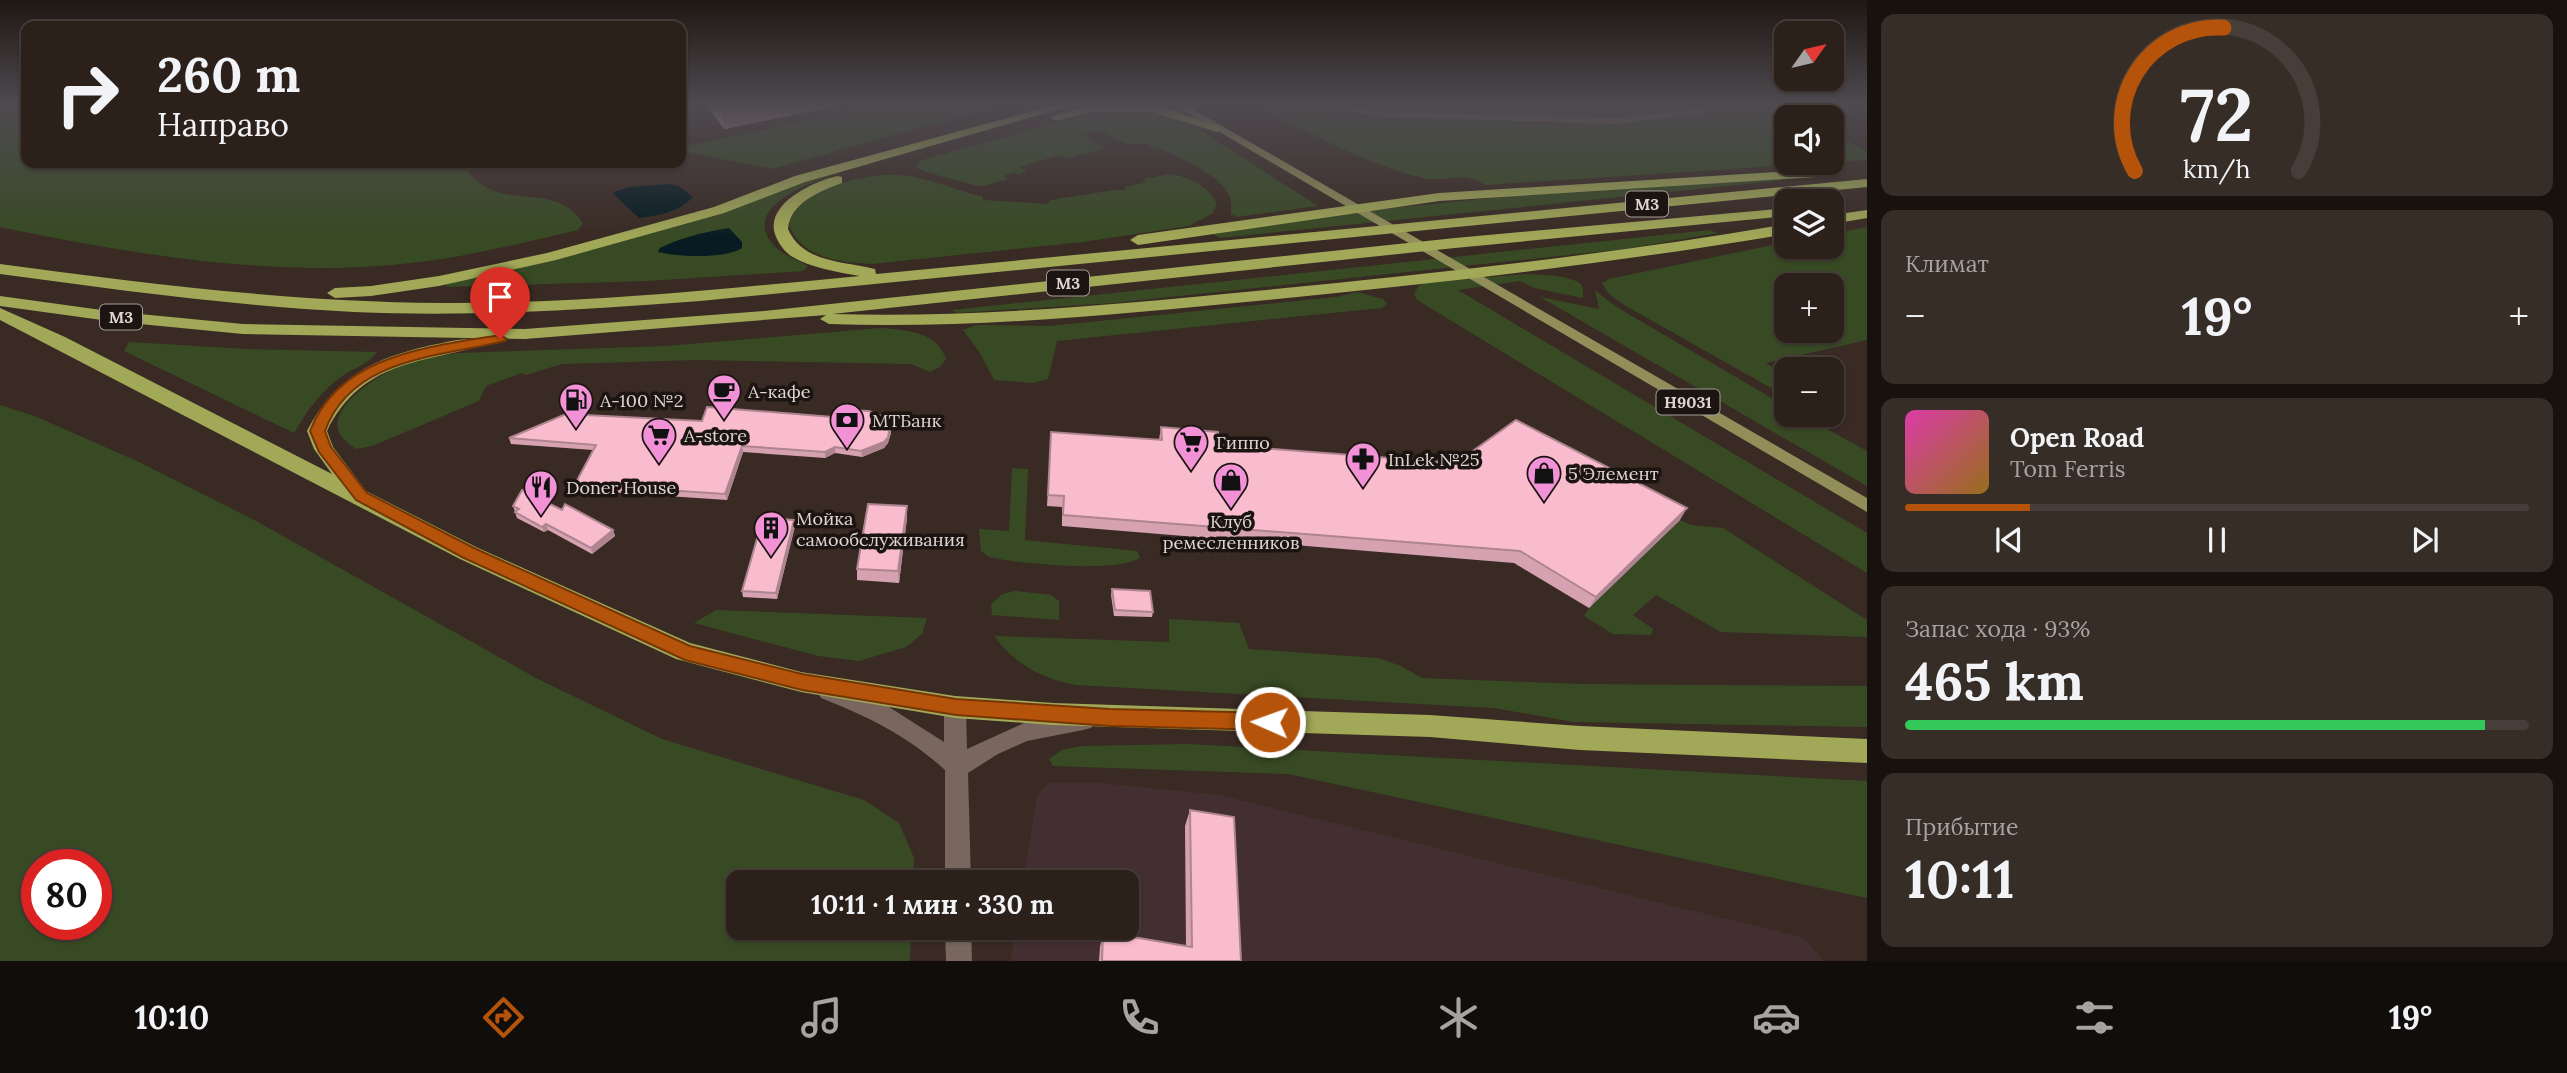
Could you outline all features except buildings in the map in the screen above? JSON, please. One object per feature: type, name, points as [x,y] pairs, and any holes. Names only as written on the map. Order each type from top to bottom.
[{"type":"highway","points":[[249,298],[371,291],[439,281],[550,257],[708,214],[800,179],[909,149]]},
{"type":"highway","points":[[913,274],[866,272],[822,263],[793,251],[781,235],[780,224],[785,213],[796,201],[821,185],[941,149]]},
{"type":"highway","points":[[1018,264],[1203,229],[1439,197],[1867,171]]},
{"type":"highway","name":"М3","points":[[0,269],[127,286],[249,298],[407,308],[573,306],[1867,183]]},
{"type":"highway","points":[[1844,207],[1867,204]]},
{"type":"highway","name":"М3","points":[[0,301],[109,316],[243,329],[526,334],[764,316],[1455,243],[1774,213]]},
{"type":"highway","points":[[1844,218],[1867,214]]},
{"type":"highway","points":[[764,316],[908,323],[1048,316],[1609,259],[1774,231]]},
{"type":"highway","points":[[0,313],[468,552],[685,652],[802,682],[956,707],[1110,717],[1430,726],[1580,738],[1867,751]]},
{"type":"highway","points":[[362,496],[324,449],[317,431],[324,413],[341,393],[386,364],[414,354],[526,334]]},
{"type":"main road","name":"Н9031","points":[[1253,149],[1867,506]]},
{"type":"street","points":[[802,682],[876,710],[908,726],[936,746],[957,767]]},
{"type":"street","points":[[956,707],[958,870]]},
{"type":"street","points":[[957,767],[990,747],[1024,732],[1110,717]]},
{"type":"street","points":[[958,940],[959,961]]},
{"type":"shaded area","points":[[1049,783],[1100,783],[1220,795],[1804,938],[1824,961],[1010,961],[1014,940],[1139,940],[1139,870],[1025,870],[1037,795]]},
{"type":"green space","points":[[0,149],[21,149],[21,168],[470,168],[468,172],[482,185],[497,192],[557,202],[571,210],[583,223],[578,230],[453,257],[361,267],[309,268],[257,266],[152,254],[0,227]]},
{"type":"green space","points":[[686,149],[844,149],[772,169],[686,152]]},
{"type":"green space","points":[[962,149],[1102,149],[1071,158],[1056,156],[1020,167],[1027,171],[1018,175],[1014,172],[1004,176],[1008,179],[983,186],[926,172],[916,167],[922,160]]},
{"type":"green space","points":[[1159,149],[1229,149],[1318,206],[1237,217],[1231,214],[1231,199],[1218,181],[1196,166]]},
{"type":"green space","points":[[1344,149],[1774,149],[1774,166],[1485,185],[1469,178],[1432,179],[1401,172]]},
{"type":"green space","points":[[1844,149],[1867,151],[1867,160],[1844,161]]},
{"type":"green space","points":[[875,163],[800,188],[781,199],[769,212],[765,227],[772,243],[784,254],[808,266],[803,271],[647,281],[445,287],[449,282],[488,274]],"holes":[[[700,233],[723,255],[658,252],[660,248]]]},
{"type":"green space","points":[[1169,174],[1184,177],[1208,191],[1217,204],[1213,213],[1189,226],[1083,242],[871,264],[835,260],[813,252],[803,246],[789,226],[794,213],[818,193],[869,176],[910,176],[983,197],[983,200],[1048,204],[1051,200],[1126,190],[1124,187],[1147,182],[1143,179]]},
{"type":"green space","points":[[1773,179],[1776,181],[1220,238],[1213,234],[1214,231],[1321,215],[1522,195]]},
{"type":"green space","points":[[1867,227],[1867,340],[1792,357],[1774,357],[1774,361],[1766,363],[1774,368],[1774,390],[1624,305],[1608,293],[1602,283],[1609,279],[1774,245],[1774,259],[1844,259],[1844,232]]},
{"type":"green space","points":[[1709,230],[1718,233],[1625,249],[1113,303],[956,313],[952,310]]},
{"type":"green space","points":[[1526,274],[1557,276],[1579,282],[1583,298],[1534,288],[1520,281],[1458,290],[1867,533],[1867,573],[1417,300],[1414,294],[1419,285],[1428,282]]},
{"type":"green space","points":[[1595,290],[1615,306],[1774,399],[1774,427],[1823,427],[1867,451],[1867,486],[1540,297],[1599,309]]},
{"type":"green space","points":[[1357,292],[1383,299],[1387,304],[1381,308],[1057,341],[1048,379],[1033,383],[994,380],[980,353],[963,330],[976,325],[1050,326],[1336,297]]},
{"type":"green space","points":[[880,328],[910,331],[928,337],[942,350],[946,359],[940,367],[930,372],[911,364],[695,360],[562,364],[526,375],[522,373],[486,386],[479,401],[372,446],[356,449],[343,438],[338,429],[342,410],[359,391],[381,376],[414,361],[459,353],[666,346]]},
{"type":"green space","points":[[129,342],[248,349],[377,352],[370,360],[341,377],[327,389],[294,433],[124,351]]},
{"type":"green space","points":[[0,405],[37,417],[139,462],[256,521],[538,679],[662,739],[864,800],[899,823],[914,858],[914,870],[726,870],[726,940],[911,940],[910,961],[0,961]]},
{"type":"green space","points":[[1012,468],[1028,469],[1025,540],[1137,551],[1140,558],[1128,563],[1089,566],[989,557],[981,551],[979,529],[1009,531]]},
{"type":"green space","points":[[1680,520],[1691,525],[1723,528],[1867,620],[1867,637],[1721,632],[1656,595],[1633,615],[1653,629],[1651,635],[1613,634],[1584,616],[1589,608]]},
{"type":"green space","points":[[1015,591],[1051,595],[1059,601],[1059,620],[992,615],[991,604],[1002,594]]},
{"type":"green space","points":[[716,610],[927,618],[922,634],[906,647],[859,661],[818,656],[694,623]]},
{"type":"green space","points":[[1169,619],[1239,623],[1249,649],[1378,658],[1401,666],[1422,678],[1580,684],[1867,686],[1867,727],[1573,722],[1494,708],[1076,685],[1052,679],[1030,669],[1011,655],[994,636],[1169,642]]},
{"type":"green space","points":[[1189,744],[1867,781],[1867,898],[1288,774],[1053,766],[1049,759],[1062,750],[1081,746]]},
{"type":"water","points":[[668,184],[679,186],[693,197],[675,210],[646,217],[639,218],[612,193],[629,187]]},
{"type":"water","points":[[729,228],[742,242],[742,248],[734,252],[701,256],[658,252],[660,248],[685,238]]},
{"type":"place","name":"А-кафе","points":[[724,421]]},
{"type":"place","name":"А-100 №2","points":[[576,430]]},
{"type":"place","name":"МТБанк","points":[[847,450]]},
{"type":"place","name":"A-store","points":[[659,465]]},
{"type":"place","name":"Гиппо","points":[[1191,472]]},
{"type":"place","name":"InLek №25","points":[[1363,489]]},
{"type":"place","name":"5 Элемент","points":[[1544,503]]},
{"type":"place","name":"Клуб ремесленников","points":[[1231,510]]},
{"type":"place","name":"Doner House","points":[[541,517]]},
{"type":"place","name":"Мойка самообслуживания","points":[[771,558]]},
{"type":"route","points":[[500,339],[414,354],[386,364],[341,393],[324,413],[317,431],[324,449],[362,496],[468,552],[685,652],[802,682],[956,707],[1110,717],[1270,722]]}]
